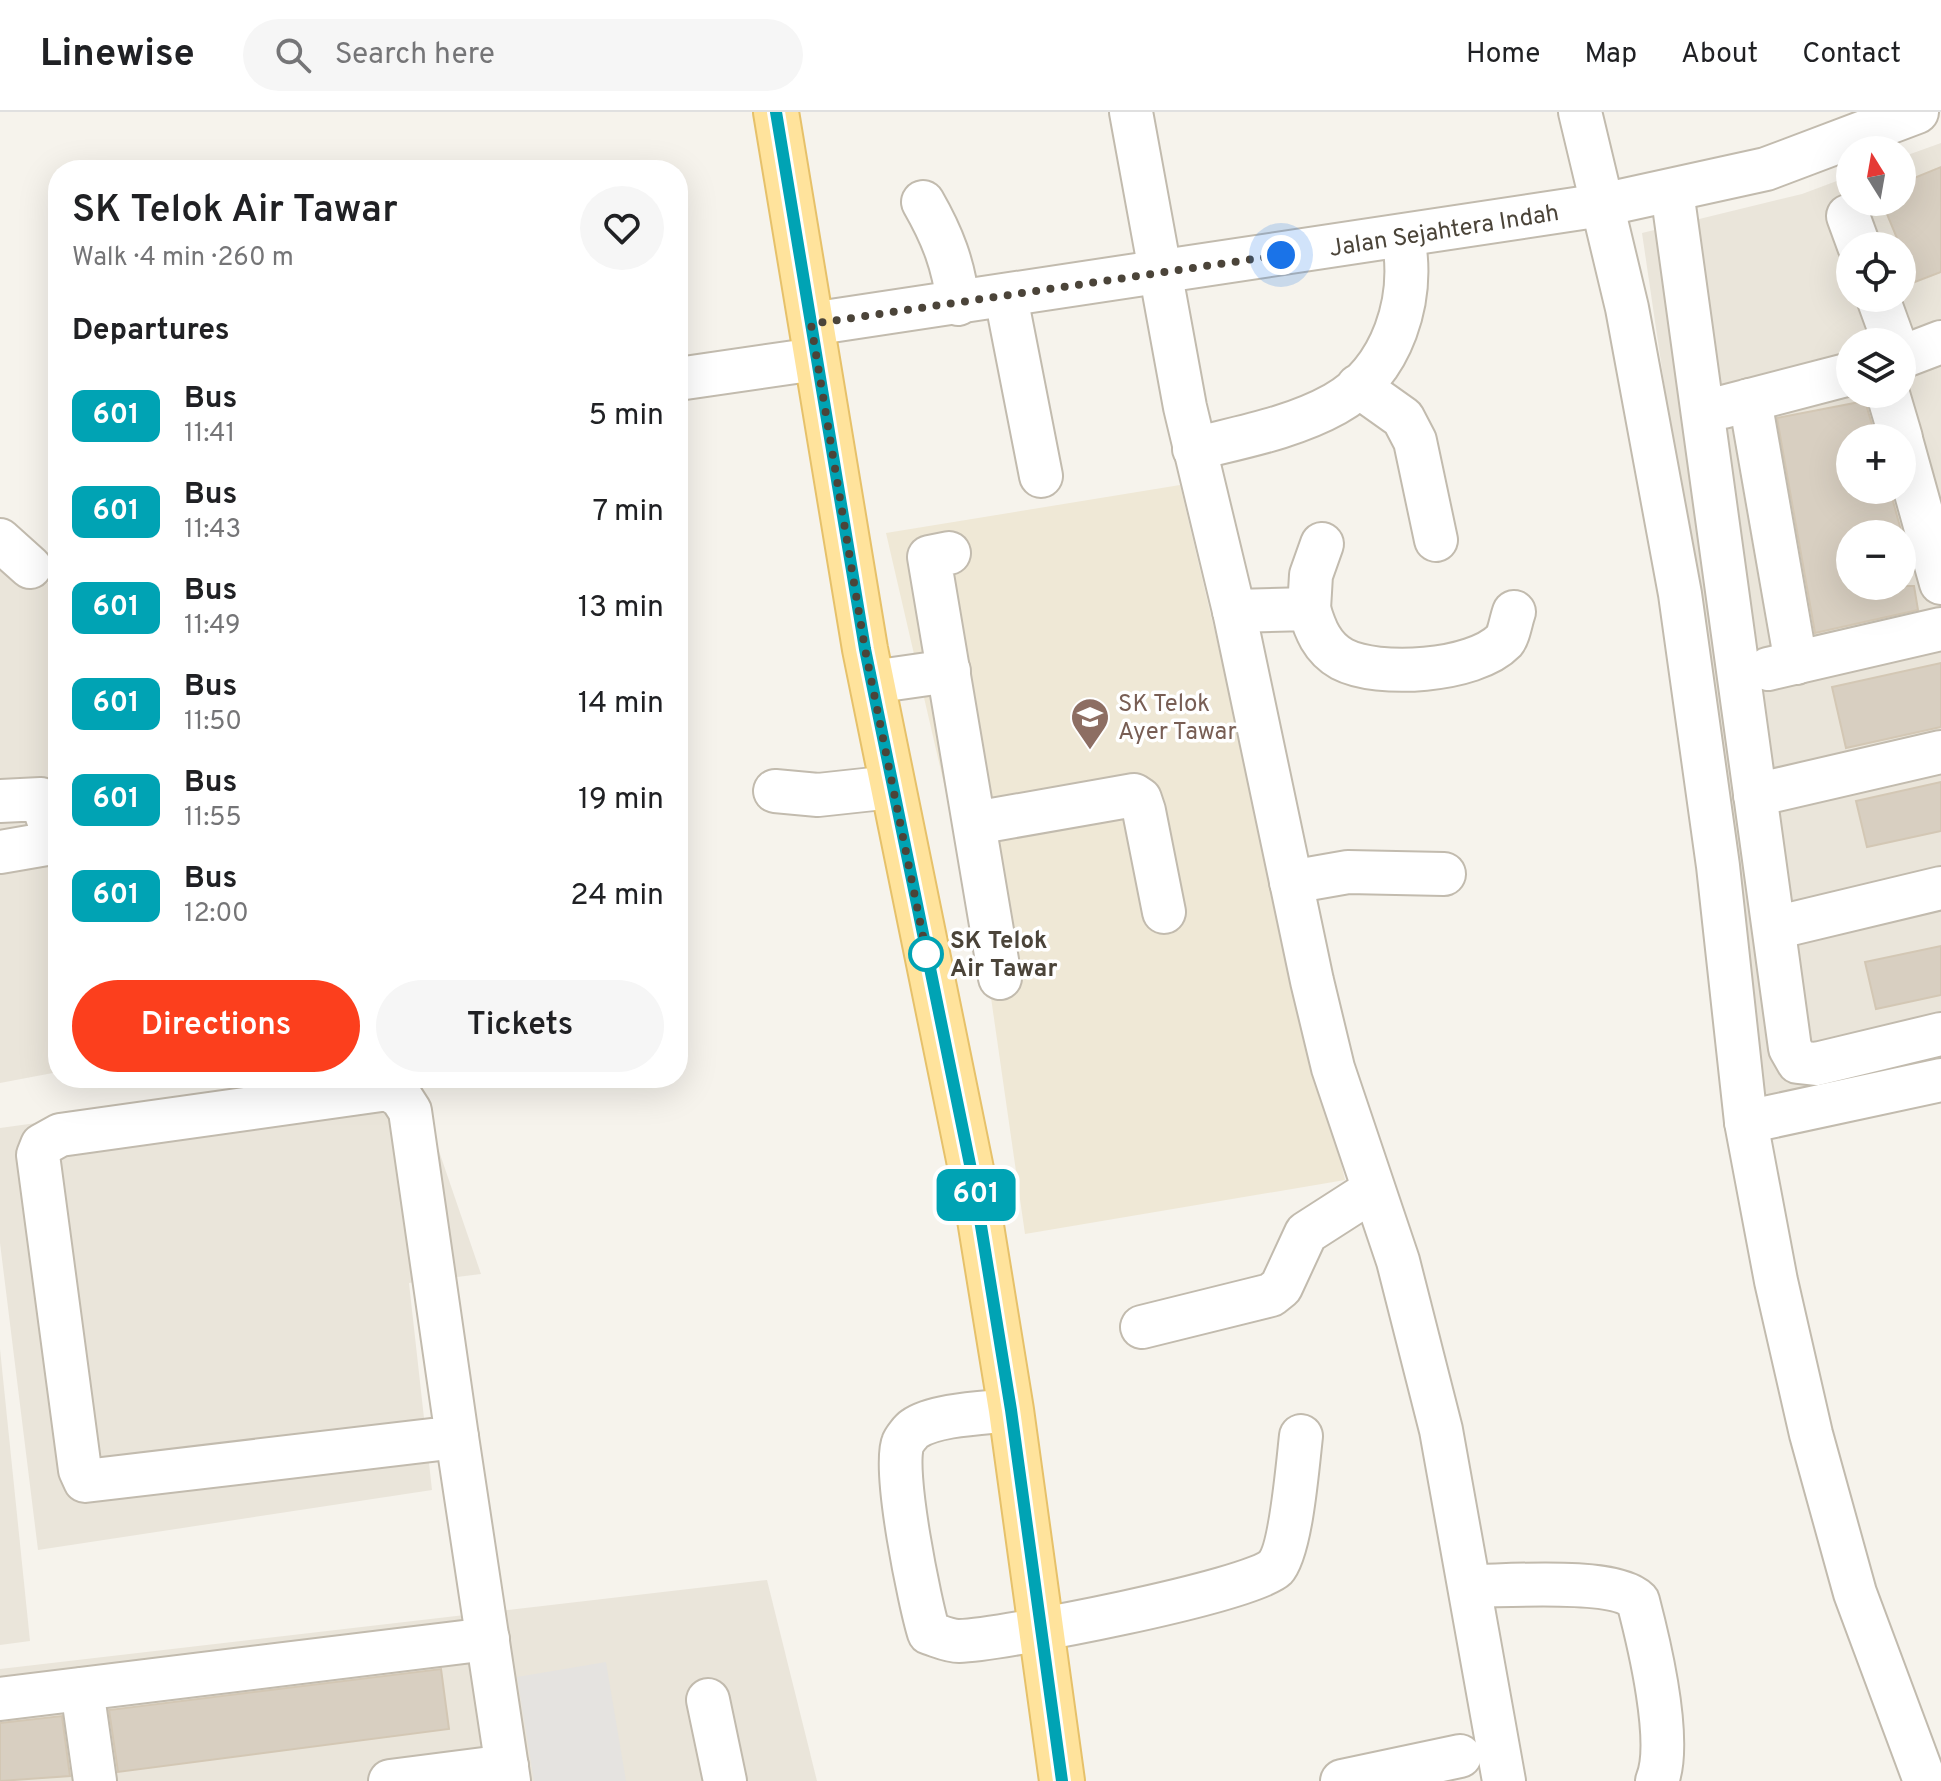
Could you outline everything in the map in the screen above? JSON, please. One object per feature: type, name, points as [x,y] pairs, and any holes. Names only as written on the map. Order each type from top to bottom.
[{"type":"main road","points":[[776,112],[872,682],[975,1189],[1011,1410],[1062,1781]]},
{"type":"street","points":[[1131,112],[1194,449],[1234,611],[1333,1068],[1398,1261],[1441,1430],[1504,1781]]},
{"type":"street","points":[[1580,112],[1627,308],[1680,594],[1718,866],[1746,1122],[1776,1281],[1811,1434],[1855,1593],[1925,1781]]},
{"type":"street","name":"Jalan Sejahtera Indah","points":[[688,376],[958,304],[1403,237],[1672,191],[1766,169],[1917,112]]},
{"type":"street","points":[[1672,191],[1790,1048],[1798,1062],[1816,1064],[1941,1034]]},
{"type":"street","points":[[923,202],[944,239],[955,274],[958,304]]},
{"type":"street","points":[[1194,449],[1298,421],[1338,403],[1358,386],[1395,333],[1407,295],[1408,265],[1403,237]]},
{"type":"street","points":[[1006,297],[1041,476]]},
{"type":"street","points":[[1916,352],[1941,342]]},
{"type":"street","points":[[1703,412],[1836,378]]},
{"type":"street","points":[[1358,386],[1403,418],[1415,441],[1436,540]]},
{"type":"street","points":[[1750,400],[1796,663]]},
{"type":"street","points":[[1916,494],[1941,583]]},
{"type":"street","points":[[1322,544],[1311,575],[1309,609],[1316,635],[1341,659],[1385,672],[1436,667],[1483,654],[1505,640],[1514,612]]},
{"type":"street","points":[[949,553],[929,557],[1000,978]]},
{"type":"street","points":[[1234,611],[1309,609]]},
{"type":"street","points":[[1739,676],[1941,629]]},
{"type":"street","points":[[872,682],[949,671]]},
{"type":"street","points":[[1755,795],[1941,752]]},
{"type":"street","points":[[775,791],[818,795],[892,787]]},
{"type":"street","points":[[975,823],[1134,795],[1140,799],[1144,811],[1164,912]]},
{"type":"street","points":[[0,801],[41,799],[48,818]]},
{"type":"street","points":[[0,852],[48,844]]},
{"type":"street","points":[[1291,882],[1348,872],[1444,874]]},
{"type":"street","points":[[1774,928],[1941,888]]},
{"type":"street","points":[[1746,1122],[1941,1080]]},
{"type":"street","points":[[390,1781],[508,1774],[410,1111],[401,1097],[388,1089],[60,1135],[42,1145],[38,1155],[40,1171],[80,1470],[85,1481],[457,1437]]},
{"type":"street","points":[[1142,1327],[1271,1295],[1281,1287],[1306,1233],[1373,1190]]},
{"type":"street","points":[[1011,1410],[938,1421],[914,1429],[902,1445],[901,1475],[921,1609],[929,1633],[955,1641],[1043,1630],[1248,1580],[1275,1568],[1283,1550],[1295,1493],[1301,1436]]},
{"type":"street","points":[[1470,1586],[1604,1586],[1629,1592],[1638,1601],[1654,1676],[1662,1757],[1657,1781]]},
{"type":"street","points":[[0,1699],[488,1639]]},
{"type":"street","points":[[82,1689],[95,1781]]},
{"type":"street","points":[[708,1700],[725,1781]]},
{"type":"street","points":[[1342,1781],[1460,1756]]},
{"type":"shaded area","points":[[1941,143],[1941,1066],[1765,1105],[1742,913],[1642,233],[1802,194],[1836,181],[1836,216],[1916,216],[1916,152]]},
{"type":"shaded area","name":"SK Telok Ayer Tawar","points":[[1180,485],[1345,1180],[1025,1234],[987,970],[886,533]]},
{"type":"shaded area","points":[[0,559],[48,583],[48,1074],[0,1083]]},
{"type":"shaded area","points":[[291,1088],[417,1088],[481,1274],[409,1283],[432,1490],[38,1550],[0,1243],[0,1128]]},
{"type":"shaded area","points":[[0,1349],[30,1641],[0,1645]]},
{"type":"shaded area","points":[[767,1580],[817,1781],[0,1781],[0,1669]]},
{"type":"shaded area","points":[[606,1662],[626,1781],[534,1781],[517,1677]]},
{"type":"building","points":[[1941,167],[1941,272],[1916,282],[1916,232],[1894,232],[1888,216],[1916,216],[1916,177]]},
{"type":"building","points":[[1836,407],[1867,408],[1872,424],[1836,424],[1836,504],[1894,504],[1898,520],[1836,520],[1836,600],[1916,598],[1918,610],[1815,633],[1777,418]]},
{"type":"building","points":[[1941,663],[1941,727],[1846,748],[1832,687]]},
{"type":"building","points":[[1941,782],[1941,831],[1867,847],[1856,801]]},
{"type":"building","points":[[1941,946],[1941,995],[1876,1009],[1865,962]]},
{"type":"building","points":[[441,1669],[449,1729],[118,1772],[109,1710]]},
{"type":"building","points":[[62,1716],[70,1776],[0,1781],[0,1723]]},
{"type":"bus line","name":"601","points":[[776,112],[865,649],[975,1189],[1011,1410],[1062,1781]]},
{"type":"place","name":"SK Telok Ayer Tawar","points":[[1090,751]]},
{"type":"place","name":"SK Telok Air Tawar","points":[[926,954]]},
{"type":"route","points":[[926,954],[929,966],[865,649],[811,324],[1281,255]]}]
